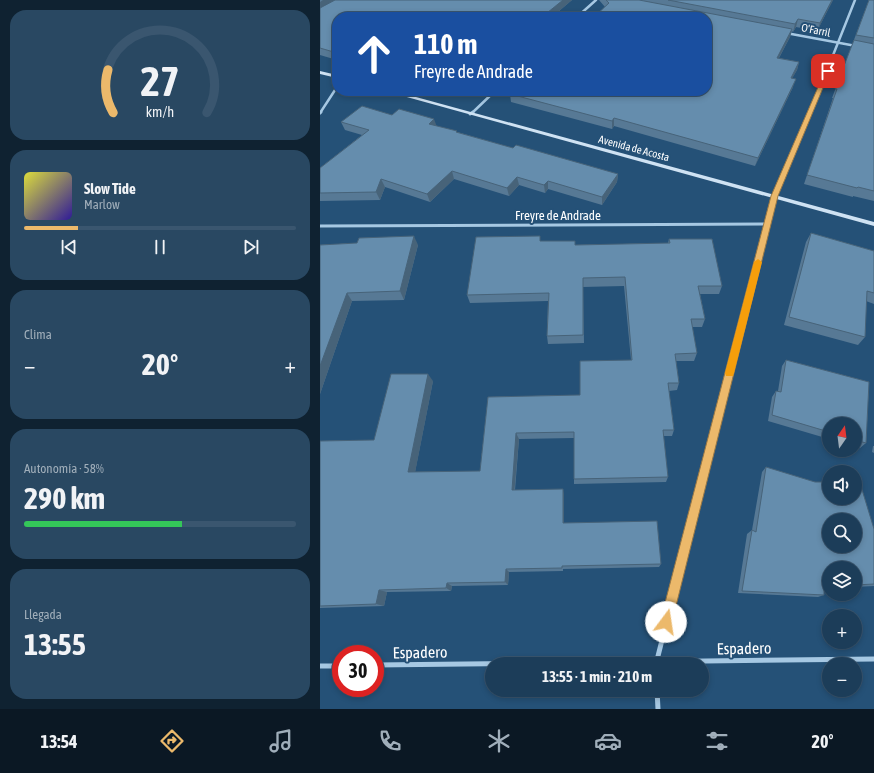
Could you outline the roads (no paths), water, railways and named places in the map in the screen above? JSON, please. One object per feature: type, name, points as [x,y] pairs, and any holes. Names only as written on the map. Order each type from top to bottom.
[{"type":"main road","points":[[320,72],[332,76]]},
{"type":"main road","name":"Avenida de Acosta","points":[[406,96],[874,224]]},
{"type":"street","points":[[583,12],[596,0]]},
{"type":"street","points":[[658,657],[775,196],[839,43],[855,0]]},
{"type":"street","name":"O'Farril","points":[[785,32],[860,47]]},
{"type":"street","points":[[320,113],[332,95]]},
{"type":"street","points":[[470,114],[490,96]]},
{"type":"street","name":"Freyre de Andrade","points":[[320,226],[767,224]]},
{"type":"street","name":"Espadero","points":[[709,662],[874,659]]},
{"type":"street","name":"Espadero","points":[[384,665],[485,664]]},
{"type":"street","points":[[320,666],[332,666]]},
{"type":"street","points":[[657,697],[658,709]]}]
